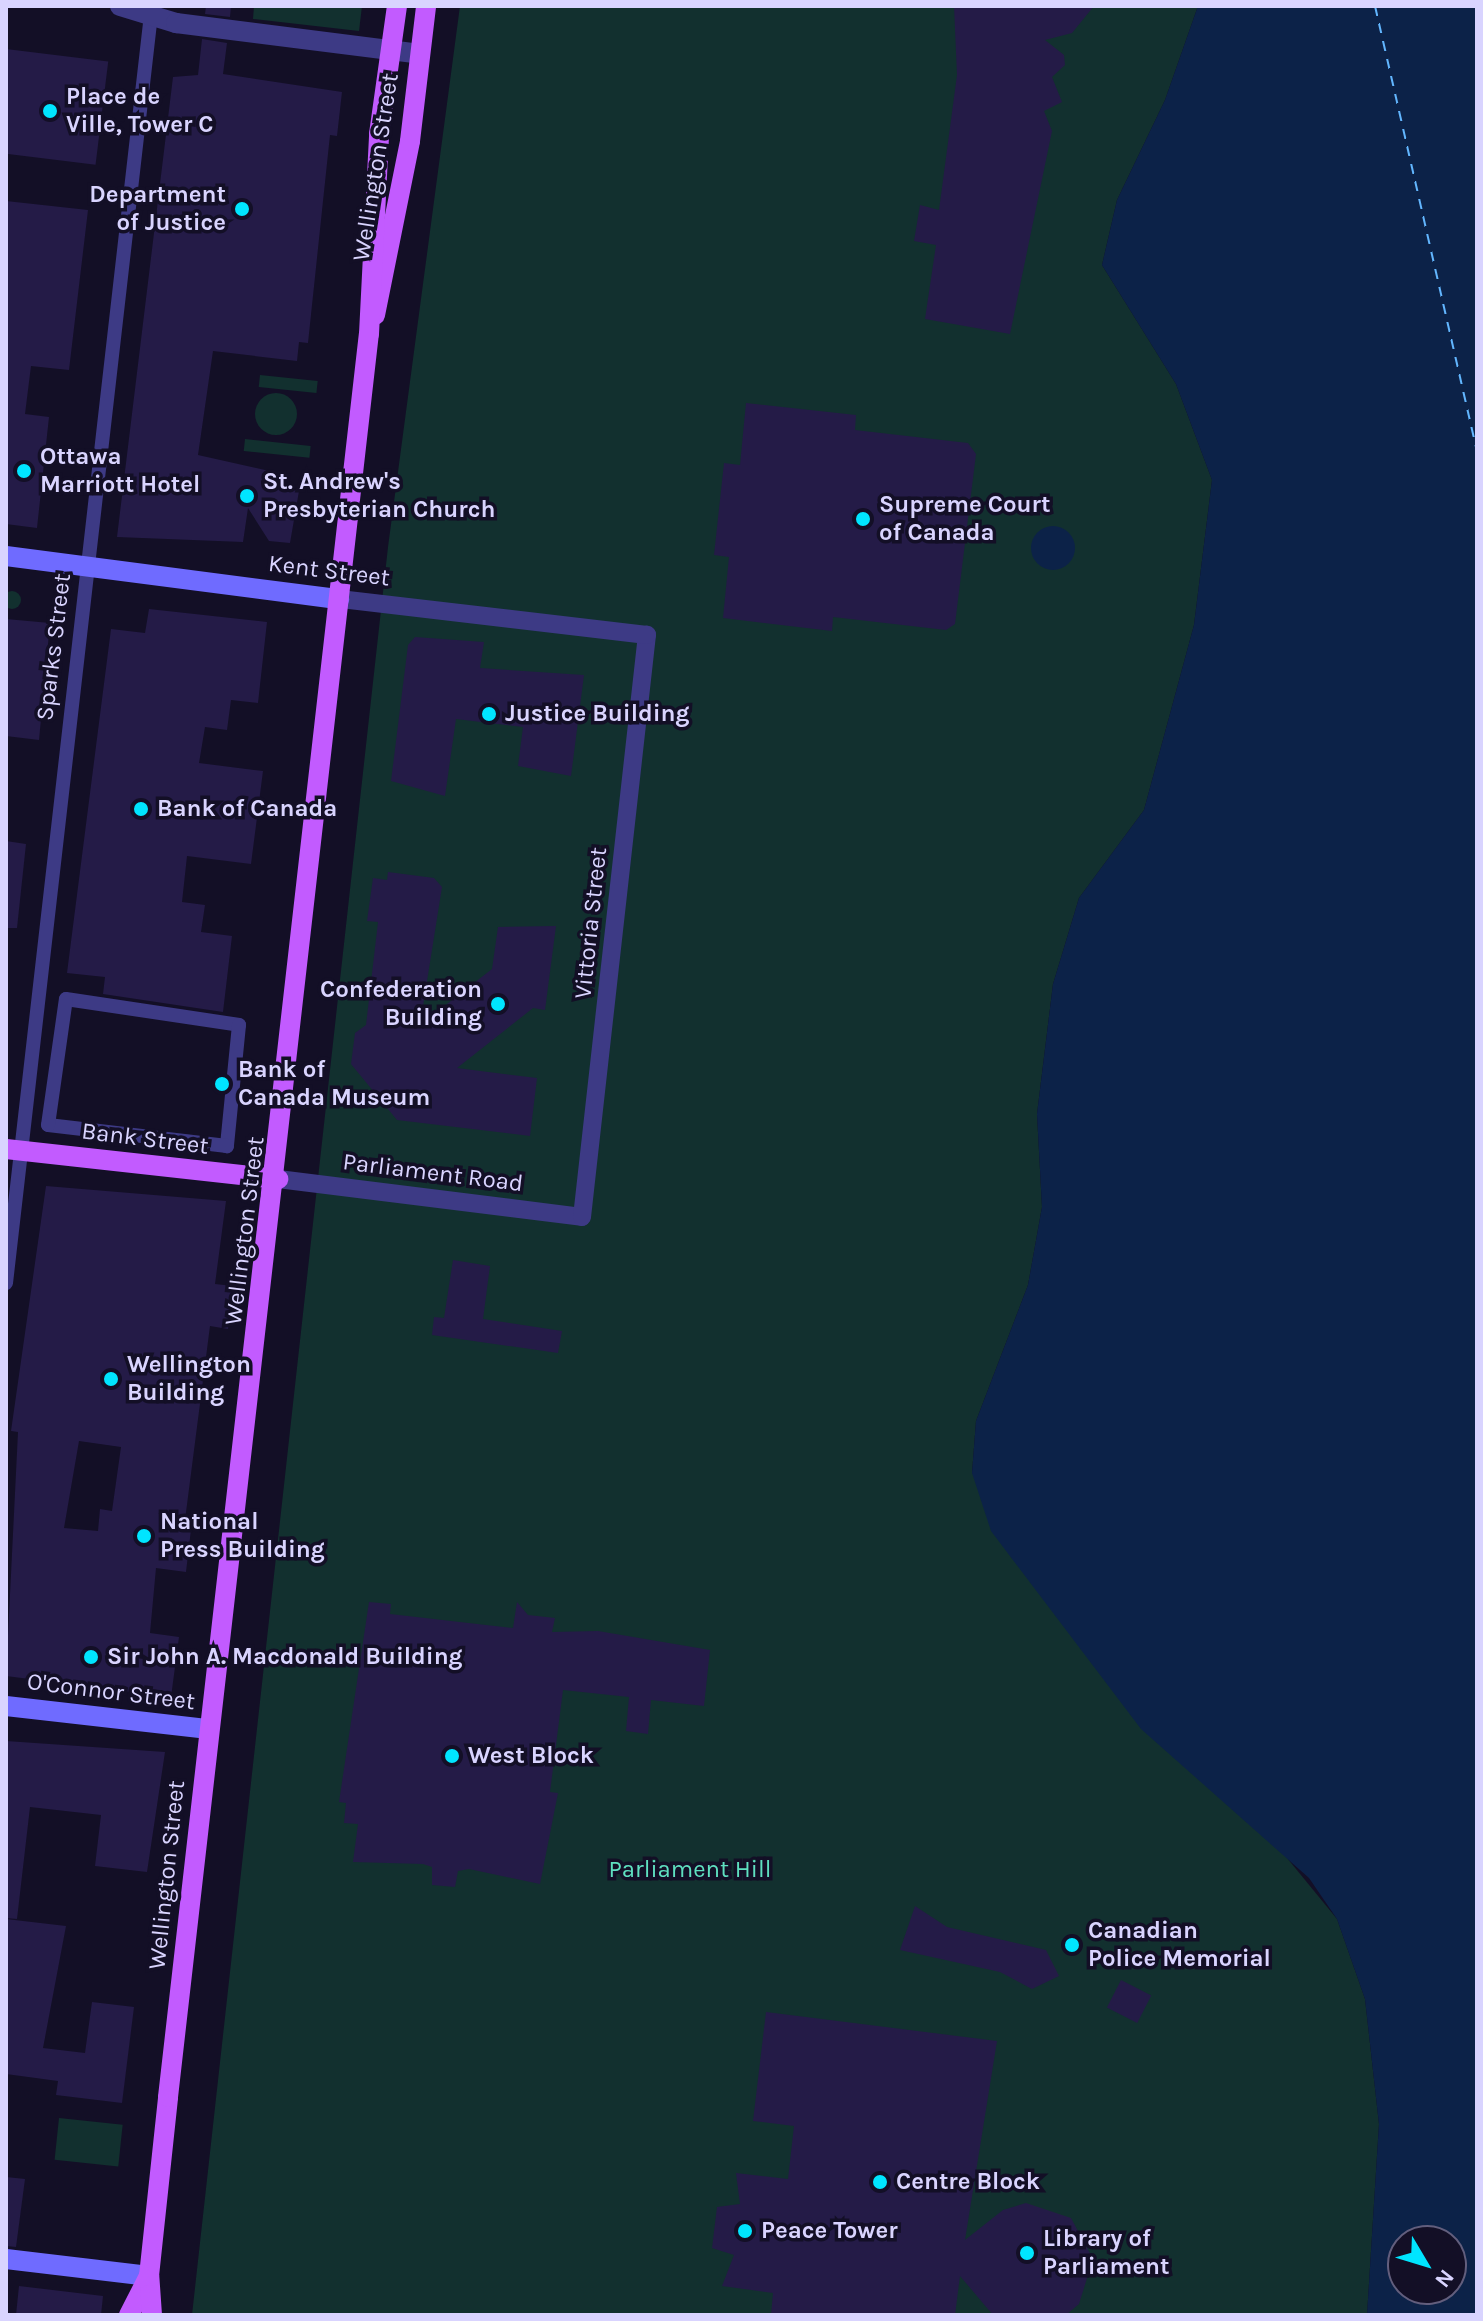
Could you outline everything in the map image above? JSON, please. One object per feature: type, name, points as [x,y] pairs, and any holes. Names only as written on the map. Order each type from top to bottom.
[{"type":"main road","name":"Wellington Street","points":[[152,2315],[149,2276],[209,1729],[278,1179],[369,334],[390,49],[397,6]]},
{"type":"main road","name":"Wellington Street","points":[[369,334],[410,141],[426,6]]},
{"type":"main road","name":"Kent Street","points":[[6,556],[339,599]]},
{"type":"main road","name":"Bank Street","points":[[14,1150],[278,1179]]},
{"type":"main road","name":"O'Connor Street","points":[[6,1706],[209,1729]]},
{"type":"main road","points":[[6,2259],[149,2276]]},
{"type":"main road","name":"Wellington Street","points":[[129,2315],[149,2276]]},
{"type":"street","points":[[120,6],[151,15],[420,54]]},
{"type":"street","name":"Sparks Street","points":[[6,1283],[14,1150],[151,15]]},
{"type":"street","name":"Kent Street","points":[[339,599],[647,635]]},
{"type":"street","name":"Vittoria Street","points":[[582,1217],[647,635]]},
{"type":"street","points":[[66,999],[239,1025],[227,1146],[48,1125],[66,999]]},
{"type":"street","name":"Parliament Road","points":[[278,1179],[582,1217]]},
{"type":"green space","points":[[254,6],[362,6],[359,31],[253,19]]},
{"type":"green space","name":"Parliament Hill","points":[[460,6],[1198,6],[1165,100],[1117,200],[1102,265],[1176,384],[1212,480],[1194,625],[1144,810],[1079,898],[1053,984],[1037,1114],[1042,1207],[1028,1285],[976,1421],[972,1473],[1337,1919],[1365,1999],[1379,2124],[1367,2315],[192,2315],[388,547]]},
{"type":"green space","points":[[260,375],[318,381],[316,393],[259,387]]},
{"type":"green space","points":[[276,393],[291,399],[297,414],[291,429],[276,435],[261,429],[255,414],[261,399]]},
{"type":"green space","points":[[245,439],[311,446],[309,458],[244,451]]},
{"type":"green space","points":[[12,591],[21,600],[12,609],[3,600]]},
{"type":"green space","points":[[59,2118],[123,2125],[118,2166],[55,2160]]},
{"type":"water","points":[[1198,6],[1477,6],[1477,2315],[1367,2315],[1379,2124],[1365,1999],[1337,1919],[1309,1878],[1141,1729],[991,1531],[972,1473],[976,1421],[1028,1285],[1042,1207],[1037,1114],[1053,984],[1079,898],[1144,810],[1194,625],[1212,480],[1176,384],[1102,265],[1117,200],[1165,100]]},
{"type":"water","points":[[1053,526],[1069,532],[1075,548],[1069,564],[1053,570],[1037,564],[1031,548],[1037,532]]},
{"type":"building","points":[[206,6],[231,6],[230,17],[205,14]]},
{"type":"building","points":[[954,6],[1094,6],[1072,33],[1045,40],[1064,55],[1065,65],[1052,77],[1062,102],[1044,111],[1052,131],[1010,334],[925,319],[936,245],[914,241],[920,205],[939,210],[957,75]]},
{"type":"building","name":"Department of Justice","points":[[202,39],[227,43],[223,74],[342,92],[337,136],[330,135],[308,343],[299,342],[297,361],[213,351],[198,455],[287,475],[286,489],[299,491],[290,543],[269,541],[248,508],[243,542],[117,537],[173,77],[198,75]]},
{"type":"building","name":"Place de Ville, Tower C","points":[[6,49],[108,62],[96,165],[6,154]]},
{"type":"building","points":[[6,201],[88,210],[69,370],[31,366],[25,414],[49,417],[37,528],[6,524]]},
{"type":"building","name":"Supreme Court of Canada","points":[[746,403],[856,415],[855,430],[968,443],[976,454],[955,624],[946,630],[833,617],[832,631],[723,618],[729,557],[714,555],[724,463],[740,465]]},
{"type":"building","name":"Bank of Canada","points":[[149,609],[267,622],[258,703],[231,700],[227,730],[205,727],[199,763],[263,771],[251,864],[187,856],[182,902],[205,905],[201,932],[232,936],[223,1012],[103,994],[105,977],[67,973],[111,629],[145,633]]},
{"type":"building","points":[[6,619],[50,623],[39,740],[6,736]]},
{"type":"building","name":"Justice Building","points":[[415,637],[484,642],[480,668],[584,675],[571,776],[518,766],[523,727],[456,719],[445,796],[391,781],[408,645]]},
{"type":"building","points":[[6,841],[26,844],[17,928],[6,928]]},
{"type":"building","name":"Confederation Building","points":[[388,872],[434,878],[442,887],[420,1025],[492,969],[498,927],[556,926],[545,1010],[533,1008],[457,1068],[537,1078],[530,1136],[397,1120],[351,1064],[355,1033],[366,1025],[378,922],[367,921],[373,878],[387,880]]},
{"type":"building","points":[[46,1186],[226,1201],[215,1284],[233,1286],[228,1329],[210,1326],[185,1520],[192,1521],[186,1572],[156,1568],[150,1633],[179,1637],[171,1697],[6,1676],[18,1432],[11,1431]],"holes":[[[79,1441],[121,1447],[112,1511],[100,1509],[98,1531],[64,1528]]]},
{"type":"building","points":[[453,1260],[490,1266],[483,1319],[562,1331],[558,1353],[432,1335],[434,1317],[444,1318]]},
{"type":"building","name":"West Block","points":[[369,1602],[391,1604],[390,1614],[513,1628],[517,1602],[528,1615],[555,1618],[552,1632],[598,1631],[710,1650],[704,1706],[651,1700],[648,1734],[626,1731],[629,1697],[563,1690],[550,1792],[558,1793],[540,1884],[469,1869],[458,1871],[455,1887],[432,1885],[432,1867],[423,1864],[353,1862],[358,1824],[344,1823],[346,1803],[339,1802]]},
{"type":"building","points":[[6,1741],[165,1752],[147,1872],[95,1866],[101,1815],[30,1807],[17,1919],[6,1918]]},
{"type":"building","points":[[915,1906],[947,1927],[1046,1950],[1059,1976],[1032,1989],[1000,1972],[900,1950]]},
{"type":"building","points":[[6,1919],[66,1926],[43,2048],[85,2053],[92,2002],[134,2007],[122,2103],[56,2095],[58,2081],[6,2074]]},
{"type":"building","points":[[1121,1980],[1151,1995],[1137,2023],[1107,2008]]},
{"type":"building","name":"Centre Block","points":[[766,2012],[997,2041],[965,2240],[1003,2210],[1026,2203],[1071,2218],[1093,2259],[1079,2304],[1066,2315],[993,2315],[960,2276],[955,2315],[771,2315],[773,2293],[722,2286],[734,2255],[712,2248],[717,2207],[740,2204],[736,2173],[788,2179],[794,2126],[753,2121]]},
{"type":"building","points":[[6,2177],[25,2179],[16,2247],[6,2246]]},
{"type":"building","points":[[19,2286],[103,2296],[101,2315],[16,2315]]},
{"type":"ferry route","points":[[1375,6],[1477,451]]},
{"type":"place","name":"Place de Ville, Tower C","points":[[50,111]]},
{"type":"place","name":"Department of Justice","points":[[242,209]]},
{"type":"place","name":"Ottawa Marriott Hotel","points":[[24,471]]},
{"type":"place","name":"St. Andrew's Presbyterian Church","points":[[247,496]]},
{"type":"place","name":"Supreme Court of Canada","points":[[863,519]]},
{"type":"place","name":"Justice Building","points":[[489,714]]},
{"type":"place","name":"Bank of Canada","points":[[141,809]]},
{"type":"place","name":"Confederation Building","points":[[498,1004]]},
{"type":"place","name":"Bank of Canada Museum","points":[[222,1084]]},
{"type":"place","name":"Wellington Building","points":[[111,1379]]},
{"type":"place","name":"National Press Building","points":[[144,1536]]},
{"type":"place","name":"Sir John A. Macdonald Building","points":[[91,1657]]},
{"type":"place","name":"West Block","points":[[452,1756]]},
{"type":"place","name":"Canadian Police Memorial","points":[[1072,1945]]},
{"type":"place","name":"Centre Block","points":[[880,2182]]},
{"type":"place","name":"Peace Tower","points":[[745,2231]]},
{"type":"place","name":"Library of Parliament","points":[[1027,2253]]}]
